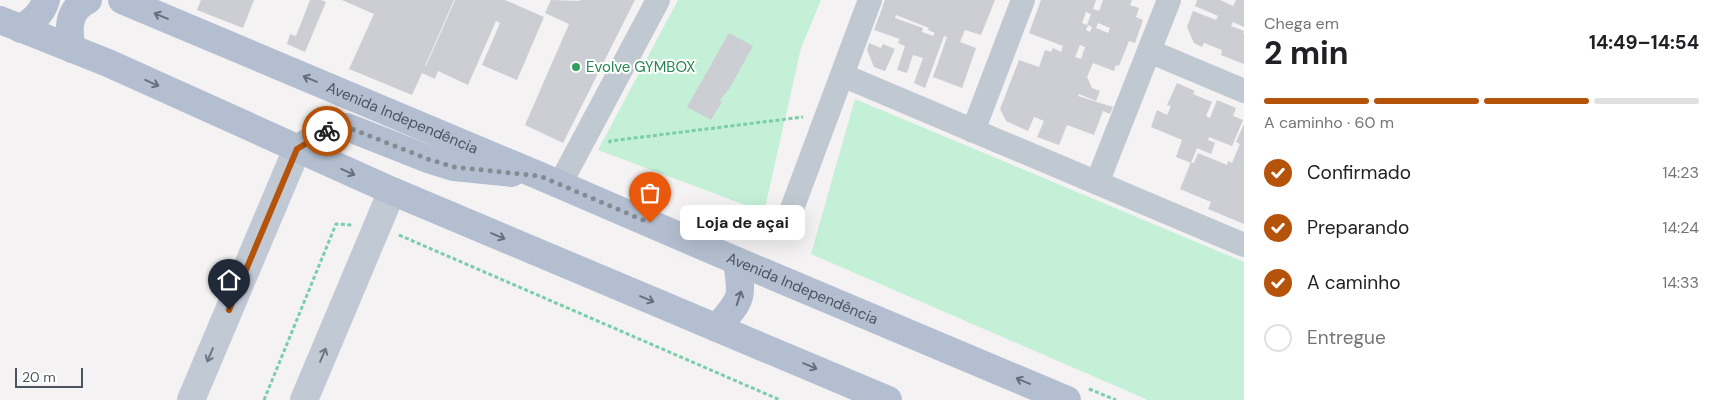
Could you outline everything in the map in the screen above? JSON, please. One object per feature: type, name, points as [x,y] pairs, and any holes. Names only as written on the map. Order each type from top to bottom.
[{"type":"main road","points":[[10,25],[36,17],[44,7],[46,0]]},
{"type":"main road","points":[[72,49],[68,30],[73,15],[82,3],[88,0]]},
{"type":"main road","name":"Avenida Independência","points":[[122,0],[1068,400]]},
{"type":"main road","points":[[10,25],[108,63],[392,191],[888,400]]},
{"type":"main road","points":[[297,149],[330,130],[347,127],[428,159],[454,167],[550,180]]},
{"type":"main road","points":[[717,328],[740,299],[742,288],[737,261]]},
{"type":"street","points":[[550,180],[658,0]]},
{"type":"street","points":[[787,222],[870,0]]},
{"type":"street","points":[[973,131],[1022,0]]},
{"type":"street","points":[[1097,183],[1169,0]]},
{"type":"street","points":[[1149,51],[1244,91]]},
{"type":"street","points":[[842,75],[1244,245]]},
{"type":"street","points":[[191,400],[297,149]]},
{"type":"street","points":[[304,400],[392,191]]},
{"type":"path","points":[[606,149],[610,141],[827,113]]},
{"type":"path","points":[[264,400],[336,224],[378,226],[780,400]]},
{"type":"green space","points":[[678,0],[821,0],[801,48],[764,212],[598,150]]},
{"type":"green space","points":[[855,99],[1244,262],[1244,400],[1148,400],[811,254]]},
{"type":"building","points":[[201,0],[254,0],[243,28],[197,10]]},
{"type":"building","points":[[310,0],[326,2],[305,52],[287,44],[290,34],[296,36]]},
{"type":"building","points":[[342,0],[454,0],[425,66],[455,0],[505,0],[544,17],[517,80],[482,65],[500,23],[496,21],[468,85],[438,71],[435,79],[422,73],[412,95],[349,69],[374,14]]},
{"type":"building","name":"Evolve GYMBOX","points":[[551,0],[635,0],[563,143],[525,125],[569,24],[545,13]]},
{"type":"building","points":[[885,0],[995,0],[981,35],[965,30],[960,42],[976,48],[962,88],[933,77],[947,37],[944,36],[925,88],[914,83],[923,58],[913,55],[907,73],[897,70],[905,46],[898,43],[900,39],[874,30]],"holes":[[[896,15],[929,28],[928,30],[935,33],[933,36],[922,32],[923,28],[895,18]]]},
{"type":"building","points":[[1041,0],[1096,0],[1093,9],[1099,11],[1103,0],[1132,0],[1130,5],[1139,8],[1136,17],[1143,20],[1135,43],[1129,41],[1119,66],[1116,65],[1114,71],[1093,63],[1087,77],[1092,88],[1100,91],[1096,101],[1079,94],[1078,96],[1113,107],[1110,114],[1103,111],[1094,135],[1067,125],[1059,145],[1037,137],[1044,121],[1034,117],[1028,131],[1006,121],[1000,109],[1019,60],[1039,67],[1045,50],[1051,52],[1053,48],[1061,52],[1063,46],[1029,33]],"holes":[[[1086,12],[1091,14],[1087,25],[1082,23]],[[1098,23],[1110,28],[1108,33],[1096,28]],[[1088,25],[1092,27],[1090,32],[1086,30]],[[1080,45],[1085,47],[1081,59],[1075,57]]]},
{"type":"building","points":[[1197,0],[1220,0],[1233,6],[1236,0],[1244,0],[1244,27],[1233,22],[1231,26],[1244,31],[1244,64],[1221,55],[1222,50],[1204,43],[1202,47],[1194,43],[1187,27],[1193,11],[1216,20],[1218,16],[1195,6]]},
{"type":"building","points":[[729,33],[753,46],[729,89],[720,100],[722,102],[711,120],[687,107]]},
{"type":"building","points":[[869,43],[881,48],[883,44],[895,49],[885,71],[874,67],[867,50]]},
{"type":"building","points":[[1177,83],[1195,91],[1193,94],[1212,102],[1206,116],[1210,118],[1217,100],[1236,108],[1233,116],[1243,120],[1232,146],[1209,137],[1208,140],[1215,143],[1211,154],[1197,148],[1191,163],[1176,157],[1182,140],[1151,127],[1157,110],[1167,115],[1171,106],[1167,105]]},
{"type":"building","points":[[1244,124],[1244,224],[1208,209],[1211,202],[1180,189],[1191,162],[1194,163],[1198,153],[1227,165],[1228,161],[1232,163],[1240,144],[1236,142]]},
{"type":"way so far","points":[[327,131],[347,127],[428,159],[454,167],[540,176],[650,223]]},
{"type":"place","name":"Evolve GYMBOX","points":[[576,67]]},
{"type":"place","name":"Loja de açai","points":[[650,223]]},
{"type":"route","points":[[229,310],[297,149],[327,131]]}]
